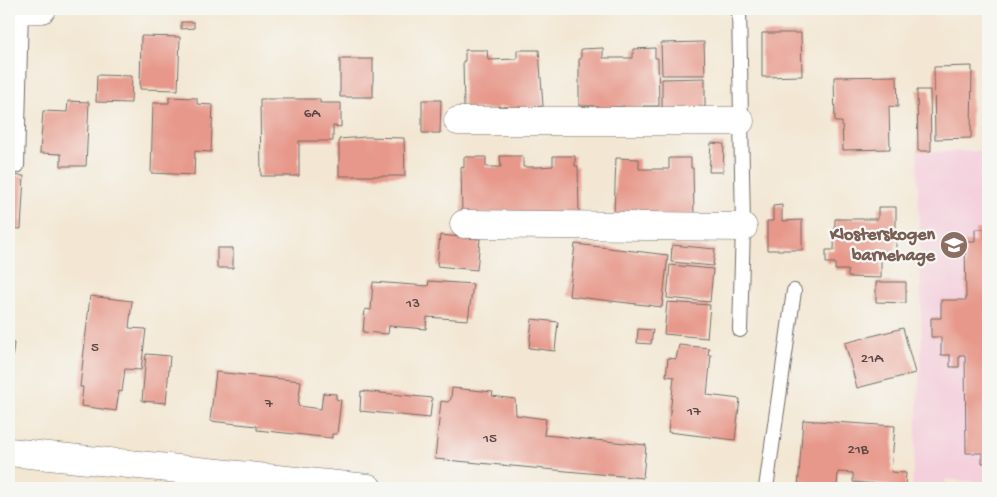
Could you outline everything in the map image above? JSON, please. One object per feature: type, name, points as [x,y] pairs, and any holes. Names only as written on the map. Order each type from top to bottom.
[{"type":"street","points":[[458,121],[740,121]]},
{"type":"street","points":[[464,224],[743,227]]},
{"type":"street","points":[[9,452],[184,480],[368,488]]},
{"type":"lane","points":[[17,166],[24,9]]},
{"type":"lane","points":[[739,9],[743,227],[740,330]]},
{"type":"lane","points":[[766,488],[794,291]]},
{"type":"shaded area","name":"Klosterskogen barnehage","points":[[988,151],[988,483],[946,479],[944,488],[912,488],[922,337],[917,152]]},
{"type":"building","points":[[181,22],[194,22],[194,28],[181,29]]},
{"type":"building","points":[[762,33],[801,33],[802,76],[762,77]]},
{"type":"building","points":[[141,36],[180,37],[178,90],[140,89]]},
{"type":"building","points":[[704,42],[705,75],[662,75],[661,43]]},
{"type":"building","points":[[603,48],[603,58],[633,58],[633,49],[655,48],[655,58],[658,58],[659,106],[624,108],[624,106],[594,109],[594,106],[579,106],[579,59],[581,59],[581,49]]},
{"type":"building","points":[[465,50],[487,50],[488,60],[517,59],[517,50],[539,50],[543,106],[508,110],[508,107],[497,107],[498,110],[464,108],[463,61],[465,61]]},
{"type":"building","points":[[340,59],[373,59],[373,97],[340,97]]},
{"type":"building","points":[[972,66],[971,138],[935,139],[934,67]]},
{"type":"building","points":[[97,75],[132,76],[131,103],[96,102]]},
{"type":"building","points":[[897,76],[898,107],[889,106],[890,149],[843,150],[842,122],[835,122],[834,77]]},
{"type":"building","points":[[705,78],[705,111],[662,112],[662,79]]},
{"type":"building","points":[[917,90],[930,90],[931,151],[918,151]]},
{"type":"building","points":[[169,97],[197,98],[197,104],[213,105],[211,152],[195,151],[194,175],[151,173],[153,103],[169,103]]},
{"type":"building","points":[[260,99],[320,99],[320,103],[341,103],[341,127],[333,126],[333,141],[299,141],[299,176],[261,176]]},
{"type":"building","points":[[422,100],[441,100],[440,133],[422,133]]},
{"type":"building","points":[[68,101],[89,102],[86,166],[61,166],[61,154],[40,153],[43,111],[67,112]]},
{"type":"building","points":[[366,137],[404,138],[405,176],[339,176],[339,139]]},
{"type":"building","points":[[711,143],[724,144],[723,172],[709,172]]},
{"type":"building","points":[[500,156],[523,156],[523,167],[538,167],[553,166],[553,156],[575,156],[575,166],[578,166],[579,213],[462,214],[461,167],[464,168],[464,157],[486,157],[486,167],[501,167]]},
{"type":"building","points":[[616,158],[639,159],[639,169],[669,169],[669,158],[691,158],[694,215],[614,215]]},
{"type":"building","points":[[9,175],[24,176],[21,229],[9,228]]},
{"type":"building","points":[[782,205],[782,221],[802,220],[802,250],[767,250],[767,221],[773,221],[773,206]]},
{"type":"building","points":[[878,207],[896,207],[896,254],[881,254],[881,278],[848,277],[848,270],[835,270],[835,263],[826,263],[826,250],[834,250],[835,219],[878,219]]},
{"type":"building","points":[[975,229],[988,229],[988,463],[982,463],[982,453],[966,453],[965,355],[959,355],[959,367],[950,367],[950,355],[941,355],[941,337],[931,337],[931,318],[941,318],[941,300],[966,300],[965,242],[975,242]]},
{"type":"building","points":[[440,235],[480,239],[477,270],[437,266]]},
{"type":"building","points":[[575,244],[668,255],[662,307],[569,296]]},
{"type":"building","points":[[672,245],[715,249],[713,266],[671,262]]},
{"type":"building","points":[[217,248],[233,248],[233,268],[217,268]]},
{"type":"building","points":[[670,265],[713,269],[710,302],[667,298]]},
{"type":"building","points":[[429,281],[473,284],[468,320],[427,317],[426,329],[389,326],[388,334],[363,332],[365,309],[371,310],[373,282],[428,286]]},
{"type":"building","points":[[876,282],[906,282],[906,303],[876,302]]},
{"type":"building","points":[[90,296],[132,301],[129,328],[146,329],[141,370],[125,369],[122,392],[119,391],[116,411],[81,406],[83,387],[80,387]]},
{"type":"building","points":[[667,302],[710,305],[707,338],[664,334]]},
{"type":"building","points":[[532,319],[558,322],[555,351],[529,348]]},
{"type":"building","points":[[903,328],[915,373],[857,388],[845,343]]},
{"type":"building","points":[[638,329],[653,330],[651,344],[637,343]]},
{"type":"building","points":[[9,342],[14,343],[12,361],[9,361]]},
{"type":"building","points":[[679,345],[709,348],[708,355],[711,355],[707,395],[740,399],[735,440],[668,432],[674,377],[666,376],[668,358],[676,359]]},
{"type":"building","points":[[146,354],[170,356],[166,403],[142,401]]},
{"type":"building","points":[[216,372],[301,381],[298,406],[321,409],[323,393],[336,394],[336,399],[341,400],[337,434],[332,434],[332,438],[257,430],[257,426],[210,421]]},
{"type":"building","points":[[452,388],[493,392],[492,396],[515,399],[516,415],[546,419],[544,435],[646,445],[643,478],[435,459],[441,401],[448,402],[451,399]]},
{"type":"building","points":[[361,391],[432,398],[430,418],[360,411]]},
{"type":"building","points":[[803,420],[895,426],[891,472],[906,473],[905,488],[889,488],[889,485],[853,482],[853,473],[838,472],[837,488],[798,488]]},
{"type":"place","name":"Klosterskogen barnehage","points":[[954,245]]}]
